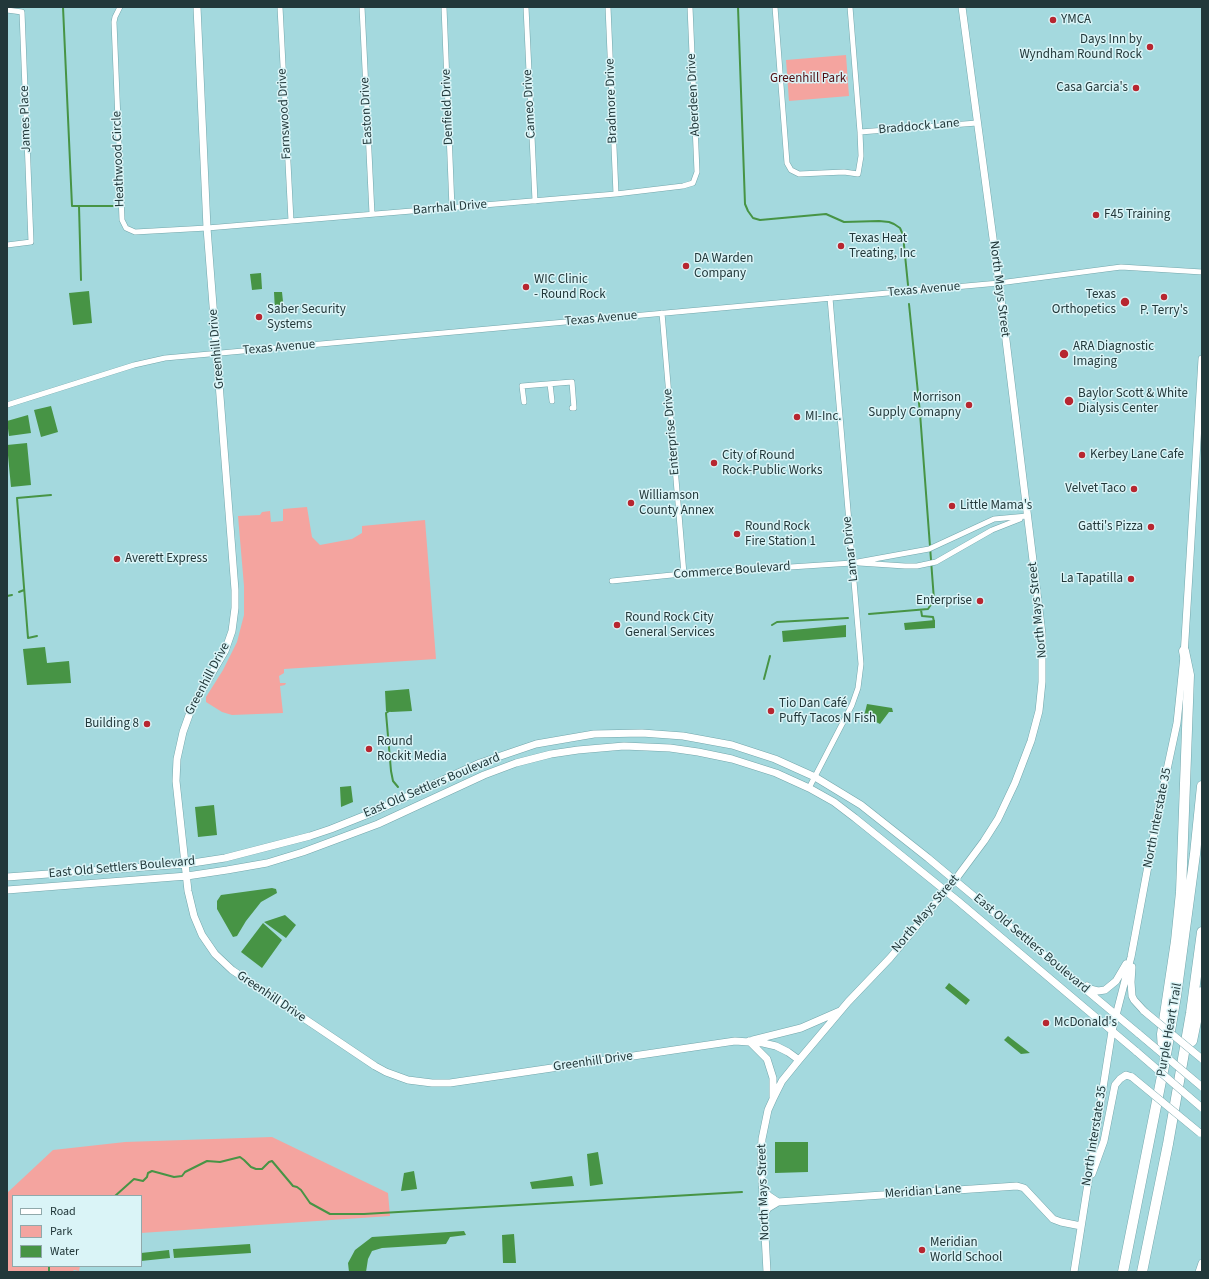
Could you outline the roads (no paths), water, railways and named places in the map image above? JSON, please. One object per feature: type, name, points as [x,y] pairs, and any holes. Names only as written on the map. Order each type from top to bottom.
[{"type":"highway","points":[[1164,1066],[1162,1034],[1176,941],[1182,869],[1189,675],[1184,651]]},
{"type":"highway","name":"Purple Heart Trail","points":[[1123,1272],[1164,1066],[1176,996],[1195,854],[1202,786]]},
{"type":"highway","name":"Purple Heart Trail","points":[[1142,1272],[1168,1144],[1202,932]]},
{"type":"highway","points":[[1168,1144],[1202,992]]},
{"type":"main road","name":"Greenhill Drive","points":[[197,7],[207,228],[235,584],[235,608],[232,631],[225,651],[192,707],[184,726],[178,748],[176,781],[190,902],[197,924],[208,945],[227,966],[376,1066],[386,1072],[408,1080],[432,1083],[450,1083],[735,1041],[763,1042],[788,1052],[798,1060]]},
{"type":"main road","name":"North Mays Street","points":[[767,1272],[761,1159],[762,1139],[768,1110],[773,1099],[782,1081],[798,1060],[890,958],[955,880],[984,841],[1008,800],[1022,768],[1039,711],[1042,682],[1043,641],[999,283],[962,7]]},
{"type":"main road","name":"North Interstate 35","points":[[1074,1272],[1112,1030],[1131,957],[1159,807],[1177,723],[1184,651],[1202,359]]},
{"type":"main road","name":"East Old Settlers Boulevard","points":[[7,877],[186,864],[225,858],[310,836],[371,813],[480,763],[536,744],[594,734],[654,733],[683,736],[732,745],[775,759],[815,777],[861,805],[955,880],[1202,1087]]},
{"type":"main road","name":"East Old Settlers Boulevard","points":[[7,890],[187,876],[267,863],[303,852],[378,824],[484,775],[516,762],[551,754],[578,750],[636,746],[670,748],[698,752],[756,766],[809,788],[834,802],[946,891],[1112,1030],[1202,1108]]},
{"type":"main road","points":[[1058,966],[1090,989],[1098,991],[1105,990],[1116,981],[1131,957]]},
{"type":"main road","points":[[1131,957],[1132,996],[1134,1000],[1144,1011],[1202,1059]]},
{"type":"main road","points":[[749,1041],[801,1028],[842,1010]]},
{"type":"main road","points":[[749,1041],[767,1059],[773,1078],[773,1099]]},
{"type":"main road","points":[[1086,1191],[1104,1141],[1115,1085],[1126,1075],[1132,1077],[1201,1134]]},
{"type":"main road","name":"Meridian Lane","points":[[763,1203],[1017,1186],[1024,1188],[1053,1219],[1081,1226]]},
{"type":"main road","points":[[763,1190],[778,1202],[768,1208],[764,1215]]},
{"type":"main road","points":[[1070,1224],[1076,1229],[1079,1237]]},
{"type":"main road","points":[[1199,1272],[1202,1263]]},
{"type":"street","name":"Heathwood Circle","points":[[120,7],[114,17],[114,22],[122,220],[126,228],[135,232],[207,228]]},
{"type":"street","name":"Farnswood Drive","points":[[280,7],[291,222]]},
{"type":"street","name":"Easton Drive","points":[[362,7],[372,214]]},
{"type":"street","name":"Denfield Drive","points":[[444,7],[452,208]]},
{"type":"street","name":"Cameo Drive","points":[[526,7],[535,201]]},
{"type":"street","name":"Bradmore Drive","points":[[608,7],[616,194]]},
{"type":"street","name":"Aberdeen Drive","points":[[690,7],[697,172],[693,183]]},
{"type":"street","points":[[775,7],[787,163],[791,170],[799,174],[844,172],[858,174],[861,156],[860,132],[850,7]]},
{"type":"street","name":"James Place","points":[[7,10],[22,12],[32,242],[7,245]]},
{"type":"street","name":"Braddock Lane","points":[[860,132],[977,123]]},
{"type":"street","name":"Barrhall Drive","points":[[207,228],[616,194],[684,186],[693,183]]},
{"type":"street","name":"Texas Avenue","points":[[7,405],[134,364],[165,358],[999,283],[1121,267],[1202,272]]},
{"type":"street","name":"Lamar Drive","points":[[809,788],[852,705],[857,692],[861,664],[830,298]]},
{"type":"street","name":"Enterprise Drive","points":[[662,313],[684,574]]},
{"type":"street","points":[[524,402],[522,386],[572,382],[574,408],[572,408]]},
{"type":"street","points":[[550,384],[552,401]]},
{"type":"street","name":"Commerce Boulevard","points":[[612,581],[684,574],[852,563],[929,549],[994,519],[1027,516]]},
{"type":"street","name":"Commerce Boulevard","points":[[852,563],[917,566],[936,562],[992,530],[1027,516]]},
{"type":"water","points":[[261,273],[262,289],[252,290],[250,274]]},
{"type":"water","points":[[89,291],[92,323],[73,325],[69,293]]},
{"type":"water","points":[[274,292],[282,292],[284,311],[275,311]]},
{"type":"water","points":[[51,406],[58,432],[41,437],[34,410]]},
{"type":"water","points":[[28,415],[31,433],[9,436],[7,421]]},
{"type":"water","points":[[27,443],[31,485],[11,487],[7,445]]},
{"type":"water","points":[[935,620],[935,628],[905,630],[904,623]]},
{"type":"water","points":[[846,625],[846,637],[783,642],[782,631]]},
{"type":"water","points":[[45,647],[47,663],[69,661],[71,683],[27,685],[23,649]]},
{"type":"water","points":[[409,689],[412,711],[386,711],[385,691]]},
{"type":"water","points":[[867,704],[892,708],[893,712],[889,712],[880,724],[864,716]]},
{"type":"water","points":[[351,786],[353,802],[341,807],[340,787]]},
{"type":"water","points":[[214,805],[217,835],[198,837],[195,807]]},
{"type":"water","points":[[272,888],[276,889],[277,893],[261,902],[246,921],[237,936],[233,937],[217,909],[217,901],[221,895]]},
{"type":"water","points":[[285,915],[296,925],[286,938],[264,922]]},
{"type":"water","points":[[263,923],[282,940],[262,968],[241,952]]},
{"type":"water","points":[[949,983],[970,1000],[966,1005],[945,988]]},
{"type":"water","points":[[1008,1036],[1030,1053],[1021,1054],[1004,1040]]},
{"type":"water","points":[[775,1142],[808,1142],[808,1172],[775,1173]]},
{"type":"water","points":[[598,1152],[603,1184],[590,1186],[587,1154]]},
{"type":"water","points":[[414,1171],[417,1189],[401,1191],[404,1173]]},
{"type":"water","points":[[572,1176],[574,1186],[532,1189],[530,1182]]},
{"type":"water","points":[[464,1231],[466,1235],[450,1237],[446,1244],[382,1248],[372,1251],[368,1259],[366,1272],[349,1272],[348,1263],[355,1250],[372,1237]]},
{"type":"water","points":[[514,1234],[516,1263],[503,1263],[502,1235]]},
{"type":"water","points":[[250,1244],[251,1253],[174,1258],[173,1249]]},
{"type":"water","points":[[169,1250],[170,1258],[142,1261],[142,1253]]},
{"type":"waterway","points":[[63,7],[72,206],[79,206],[81,280]]},
{"type":"waterway","points":[[738,7],[745,204],[748,211],[753,218],[760,220],[826,214],[844,222],[879,221],[894,224],[900,228],[903,235],[908,285]]},
{"type":"waterway","points":[[79,206],[113,206]]},
{"type":"waterway","points":[[869,614],[928,609],[934,600],[920,413],[909,304]]},
{"type":"waterway","points":[[37,636],[28,638],[17,498],[51,495]]},
{"type":"waterway","points":[[19,592],[24,590]]},
{"type":"waterway","points":[[7,596],[12,595]]},
{"type":"waterway","points":[[921,610],[922,616],[933,617],[934,622]]},
{"type":"waterway","points":[[772,625],[777,622],[848,618]]},
{"type":"waterway","points":[[764,679],[770,656]]},
{"type":"waterway","points":[[389,711],[386,713],[391,771],[393,781],[398,787]]},
{"type":"waterway","points":[[116,1195],[134,1179],[143,1181],[147,1177],[148,1173],[152,1171],[174,1177],[182,1176],[185,1172],[207,1161],[220,1162],[240,1157],[251,1167],[256,1169],[262,1169],[272,1161],[293,1186],[301,1190],[310,1203],[330,1214],[364,1214],[742,1192]]},
{"type":"waterway","points":[[49,1267],[49,1272]]},
{"type":"place","name":"YMCA","points":[[1053,20]]},
{"type":"place","name":"Days Inn by Wyndham Round Rock","points":[[1150,47]]},
{"type":"place","name":"Casa Garcia's","points":[[1136,88]]},
{"type":"place","name":"F45 Training","points":[[1096,215]]},
{"type":"place","name":"Texas Heat Treating, Inc","points":[[841,246]]},
{"type":"place","name":"DA Warden Company","points":[[686,266]]},
{"type":"place","name":"WIC Clinic - Round Rock","points":[[526,287]]},
{"type":"place","name":"P. Terry's","points":[[1164,297]]},
{"type":"place","name":"Texas Orthopetics","points":[[1125,302]]},
{"type":"place","name":"Saber Security Systems","points":[[259,317]]},
{"type":"place","name":"ARA Diagnostic Imaging","points":[[1064,354]]},
{"type":"place","name":"Baylor Scott & White Dialysis Center","points":[[1069,401]]},
{"type":"place","name":"Morrison Supply Comapny","points":[[969,405]]},
{"type":"place","name":"MI-Inc.","points":[[797,417]]},
{"type":"place","name":"Kerbey Lane Cafe","points":[[1082,455]]},
{"type":"place","name":"City of Round Rock-Public Works","points":[[714,463]]},
{"type":"place","name":"Velvet Taco","points":[[1134,489]]},
{"type":"place","name":"Williamson County Annex","points":[[631,503]]},
{"type":"place","name":"Little Mama's","points":[[952,506]]},
{"type":"place","name":"Gatti's Pizza","points":[[1151,527]]},
{"type":"place","name":"Round Rock Fire Station 1","points":[[737,534]]},
{"type":"place","name":"Averett Express","points":[[117,559]]},
{"type":"place","name":"La Tapatilla","points":[[1131,579]]},
{"type":"place","name":"Enterprise","points":[[980,601]]},
{"type":"place","name":"Round Rock City General Services","points":[[617,625]]},
{"type":"place","name":"Tio Dan Café Puffy Tacos N Fish","points":[[771,711]]},
{"type":"place","name":"Building 8","points":[[147,724]]},
{"type":"place","name":"Round Rockit Media","points":[[369,749]]},
{"type":"place","name":"McDonald's","points":[[1046,1023]]},
{"type":"place","name":"Meridian World School","points":[[922,1250]]},
{"type":"park label","name":"Greenhill Park","points":[[808,79]]}]
